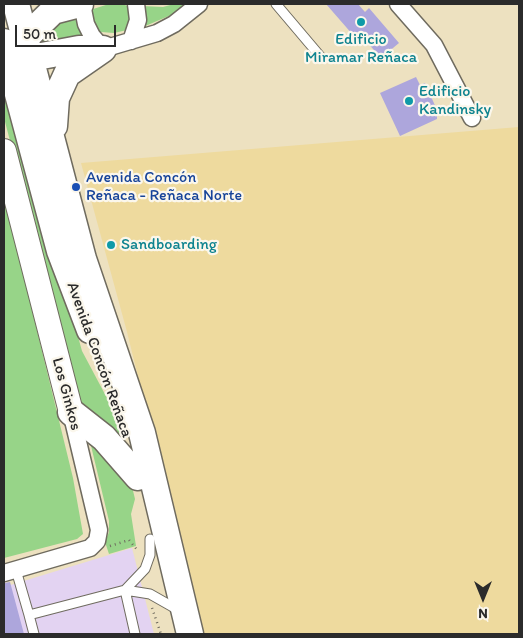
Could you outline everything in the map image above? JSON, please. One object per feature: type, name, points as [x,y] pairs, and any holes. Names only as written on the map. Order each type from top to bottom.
[{"type":"main road","points":[[16,4],[17,49],[43,145]]},
{"type":"main road","points":[[17,49],[43,7],[81,4]]},
{"type":"main road","points":[[17,49],[79,50],[103,48]]},
{"type":"main road","points":[[43,145],[59,89],[67,74],[74,67],[103,48]]},
{"type":"main road","name":"Avenida Concón Reñaca","points":[[43,145],[60,251],[108,375],[125,425],[150,539],[179,622]]},
{"type":"main road","name":"Avenida Concón Reñaca","points":[[43,145],[142,433],[179,622]]},
{"type":"main road","points":[[71,412],[104,438],[138,478]]},
{"type":"street","points":[[81,4],[86,24],[92,36],[103,48],[157,33],[174,24],[199,4]]},
{"type":"street","points":[[131,41],[138,20],[136,4]]},
{"type":"street","points":[[398,4],[434,45],[472,118]]},
{"type":"street","name":"Los Ginkos","points":[[4,151],[71,412],[99,536],[90,548],[10,572]]},
{"type":"lane","points":[[276,4],[320,56]]},
{"type":"lane","points":[[125,590],[145,569],[150,555],[150,539]]},
{"type":"lane","points":[[10,572],[34,634]]},
{"type":"lane","points":[[28,615],[125,590],[150,594],[179,622]]},
{"type":"lane","points":[[125,590],[136,634]]},
{"type":"shaded area","points":[[132,548],[154,634],[4,634],[4,587]]},
{"type":"green space","points":[[109,4],[125,5],[132,9],[135,19],[127,30],[114,33],[101,32],[92,27],[90,10]]},
{"type":"green space","points":[[174,4],[188,4],[178,12],[143,27],[142,6],[163,7]]},
{"type":"green space","points":[[73,15],[85,38],[38,48],[38,37],[62,16]]},
{"type":"green space","points":[[4,69],[82,351],[116,415],[124,448],[81,410],[4,118]]},
{"type":"green space","points":[[4,195],[73,478],[83,534],[77,539],[4,558]]},
{"type":"green space","points":[[87,429],[128,470],[135,499],[131,514],[136,546],[109,554],[105,542],[109,532],[109,521]]},
{"type":"sand","points":[[519,127],[519,634],[202,634],[127,332],[81,163]]},
{"type":"building","name":"Edificio Miramar Reñaca","points":[[326,4],[358,4],[365,12],[369,8],[399,43],[381,58],[358,32],[353,35]]},
{"type":"building","name":"Edificio Kandinsky","points":[[416,77],[420,85],[425,83],[437,110],[437,119],[400,136],[380,93]]},
{"type":"building","points":[[10,582],[24,634],[4,634],[4,583]]},
{"type":"place","name":"Edificio Miramar Reñaca","points":[[361,22]]},
{"type":"place","name":"Edificio Kandinsky","points":[[409,101]]},
{"type":"place","name":"Avenida Concón Reñaca - Reñaca Norte","points":[[76,187]]},
{"type":"place","name":"Sandboarding","points":[[111,245]]}]
